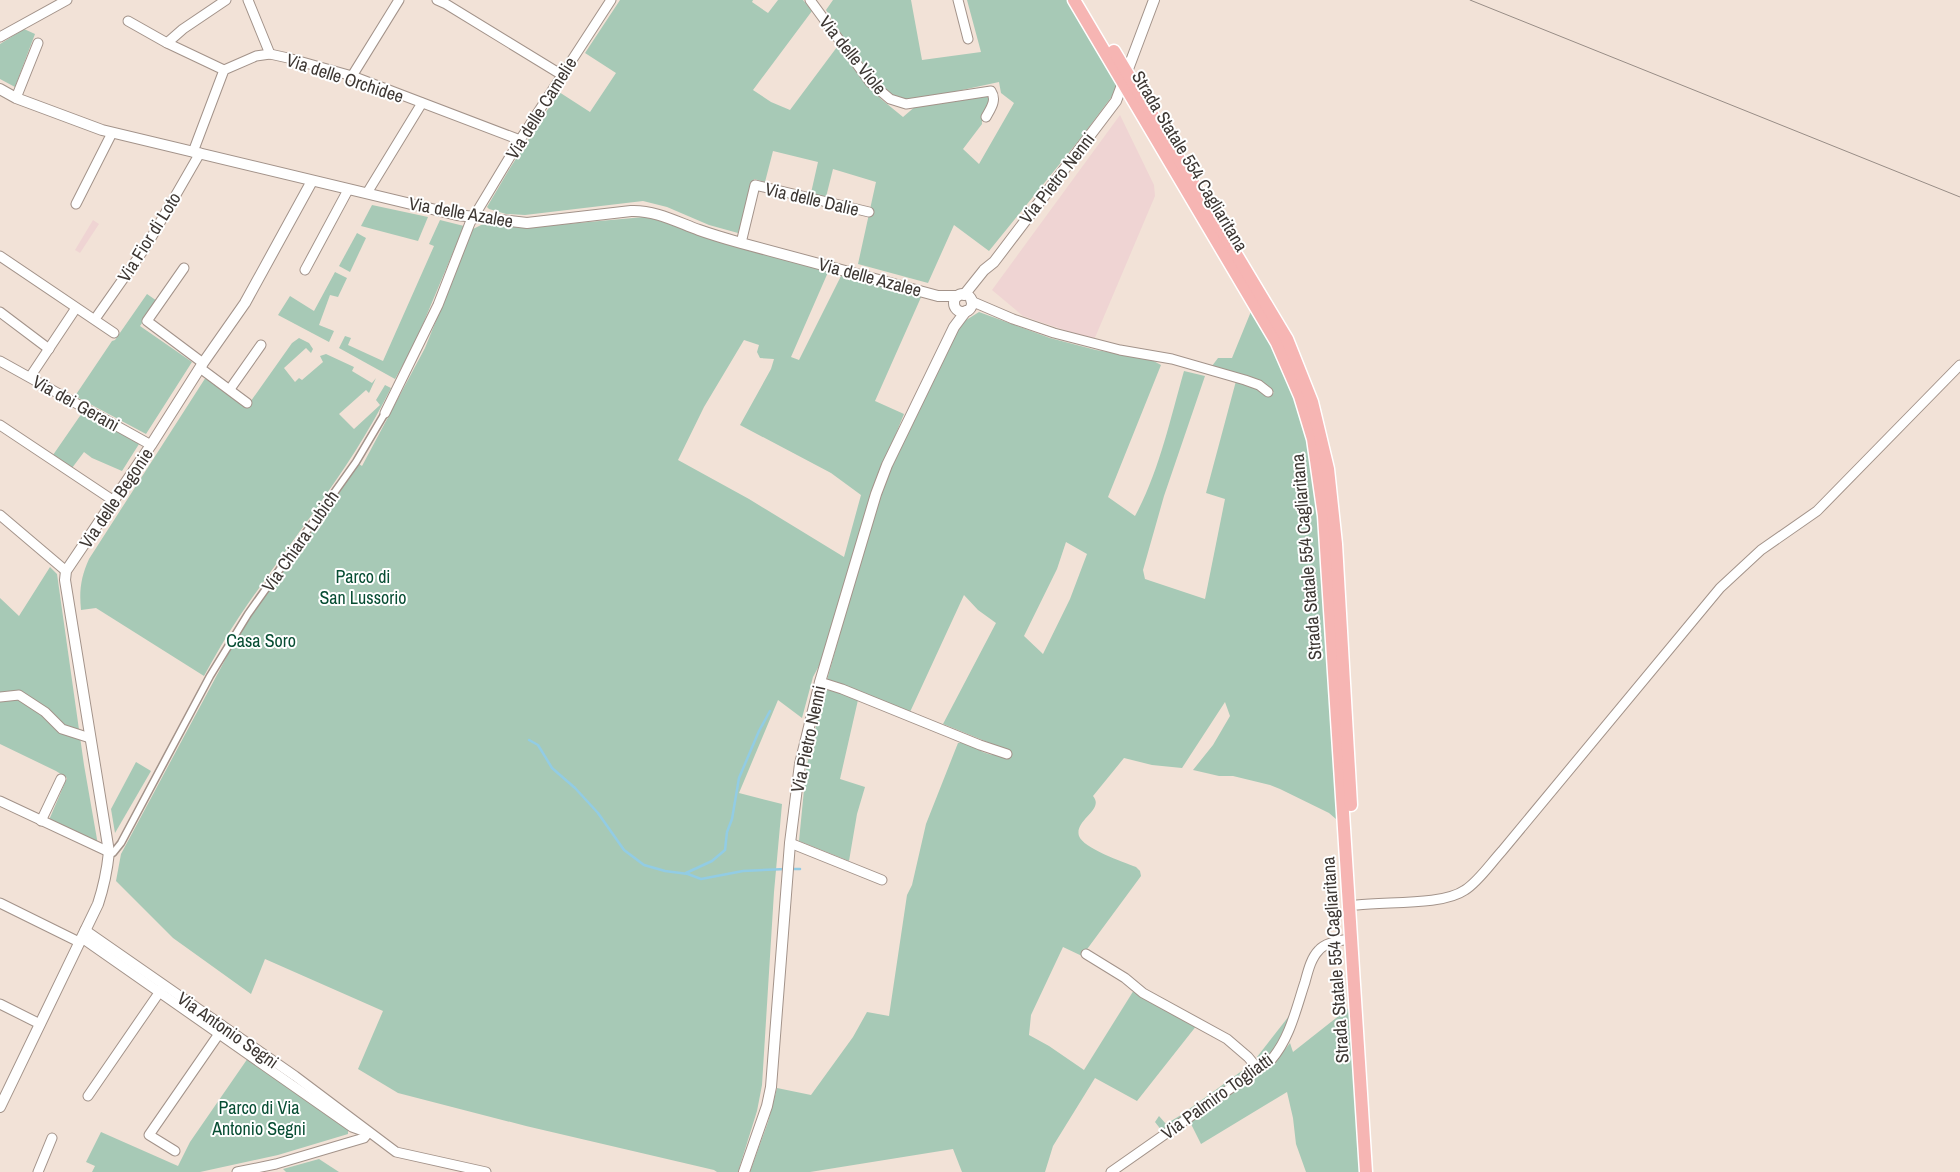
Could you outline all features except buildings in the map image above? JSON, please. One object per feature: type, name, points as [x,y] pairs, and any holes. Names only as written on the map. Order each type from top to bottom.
[{"type":"main road","name":"Strada Statale 554 Cagliaritana","points":[[1074,0],[1125,77],[1287,339],[1312,402],[1328,468],[1336,544],[1374,1172]]},
{"type":"main road","name":"Strada Statale 554 Cagliaritana","points":[[1084,0],[1125,77],[1277,343],[1300,396],[1312,439],[1324,516],[1366,1172]]},
{"type":"street","points":[[0,37],[67,0]]},
{"type":"street","points":[[167,43],[182,29],[226,0]]},
{"type":"street","points":[[248,0],[270,54]]},
{"type":"street","points":[[352,76],[399,0]]},
{"type":"street","points":[[438,0],[562,75]]},
{"type":"street","name":"Via delle Camelie","points":[[474,217],[520,140],[611,0]]},
{"type":"street","name":"Via delle Viole","points":[[810,0],[870,82],[890,99],[906,104],[991,91],[994,96],[993,103],[986,117]]},
{"type":"street","points":[[958,0],[968,39]]},
{"type":"street","name":"Via Pietro Nenni","points":[[744,1172],[767,1106],[771,1087],[790,843],[800,764],[820,682],[876,494],[887,465],[976,279],[994,262],[1111,108],[1120,92],[1154,0]]},
{"type":"street","points":[[128,21],[167,43],[224,70],[197,153]]},
{"type":"street","points":[[16,98],[38,43]]},
{"type":"street","name":"Via delle Orchidee","points":[[224,70],[256,56],[270,54],[288,58],[352,76],[520,140]]},
{"type":"street","name":"Via delle Azalee","points":[[0,89],[16,98],[56,114],[112,133],[457,215],[526,223],[631,210],[644,211],[741,243],[964,303]]},
{"type":"street","points":[[367,193],[422,103]]},
{"type":"street","points":[[76,204],[112,133]]},
{"type":"street","name":"Via Fior di Loto","points":[[95,319],[146,244],[197,153]]},
{"type":"street","name":"Via delle Begonie","points":[[66,571],[151,445],[201,365],[245,303],[312,181]]},
{"type":"street","name":"Via delle Dalie","points":[[741,243],[755,185],[869,212]]},
{"type":"street","points":[[305,270],[348,190]]},
{"type":"street","name":"Via Chiara Lubich","points":[[109,852],[113,853],[121,843],[210,676],[248,614],[356,462],[385,413],[438,305],[474,217]]},
{"type":"street","points":[[0,256],[114,333]]},
{"type":"street","points":[[184,268],[147,322],[247,403]]},
{"type":"street","points":[[964,303],[995,311],[1054,333],[1120,350],[1172,359],[1245,380],[1259,385],[1268,392]]},
{"type":"street","points":[[30,377],[76,308]]},
{"type":"street","points":[[0,312],[49,348]]},
{"type":"street","points":[[230,389],[261,344]]},
{"type":"street","name":"Via dei Gerani","points":[[0,361],[151,445]]},
{"type":"street","points":[[1358,905],[1435,900],[1455,895],[1465,890],[1502,851],[1720,588],[1761,550],[1817,511],[1960,365]]},
{"type":"street","points":[[0,425],[114,501]]},
{"type":"street","points":[[0,514],[66,571],[90,738],[109,852],[104,886],[82,937],[0,1106]]},
{"type":"street","points":[[820,682],[842,689],[980,745],[1008,754]]},
{"type":"street","points":[[0,697],[19,695],[45,712],[62,729],[90,738]]},
{"type":"street","points":[[41,821],[61,779]]},
{"type":"street","points":[[0,801],[109,852]]},
{"type":"street","points":[[790,843],[882,880]]},
{"type":"street","name":"Via Antonio Segni","points":[[0,903],[82,937],[302,1082],[396,1152],[462,1169],[486,1172]]},
{"type":"street","name":"Via Palmiro Togliatti","points":[[1113,1172],[1271,1060],[1281,1048],[1288,1033],[1313,960],[1320,949],[1341,940],[1351,939]]},
{"type":"street","points":[[1086,954],[1125,978],[1143,993],[1227,1039],[1248,1057],[1258,1069]]},
{"type":"street","name":"Via Antonio Segni","points":[[88,1096],[162,989]]},
{"type":"street","points":[[0,1004],[40,1024]]},
{"type":"street","name":"Via Antonio Segni","points":[[175,1151],[149,1135],[221,1030]]},
{"type":"street","points":[[237,1172],[276,1164],[364,1138],[368,1133]]},
{"type":"street","points":[[38,1172],[52,1138]]},
{"type":"shaded area","points":[[1120,115],[1154,185],[1155,196],[1094,340],[1023,316],[992,290]]},
{"type":"shaded area","points":[[93,220],[99,224],[80,253],[75,250]]},
{"type":"green space","points":[[620,0],[753,0],[752,2],[768,13],[778,0],[803,0],[812,11],[753,90],[771,102],[790,110],[837,47],[881,99],[903,117],[917,105],[985,95],[989,97],[989,101],[982,124],[963,149],[979,164],[1014,103],[1001,93],[999,82],[909,101],[890,95],[878,83],[845,40],[826,10],[833,0],[911,0],[922,60],[981,52],[967,0],[1068,0],[1116,79],[1117,85],[1113,95],[1080,139],[989,251],[954,225],[928,283],[858,264],[876,182],[833,169],[826,197],[811,193],[818,162],[773,151],[765,182],[754,179],[738,233],[709,225],[667,207],[643,201],[525,215],[506,214],[489,209],[487,207],[510,168],[559,92],[590,112],[616,73],[585,53]]},
{"type":"green space","points":[[24,29],[35,34],[15,87],[0,79],[0,44]]},
{"type":"green space","points":[[372,205],[428,217],[418,241],[361,226]]},
{"type":"green space","points":[[644,217],[714,240],[829,270],[791,357],[799,360],[842,274],[922,295],[875,401],[904,414],[869,500],[821,662],[813,677],[802,718],[778,700],[739,793],[782,804],[774,892],[762,1085],[757,1111],[738,1172],[717,1172],[398,1093],[358,1069],[383,1011],[265,959],[251,994],[173,938],[116,881],[121,854],[255,604],[356,462],[362,466],[425,348],[473,229],[485,223],[522,228]],"holes":[[[744,340],[759,345],[757,352],[760,358],[774,359],[771,369],[740,425],[831,473],[861,495],[844,557],[749,499],[678,460],[704,407]]]},
{"type":"green space","points":[[440,220],[464,226],[415,343],[395,379],[339,348],[345,336],[351,338],[348,345],[383,361],[434,246],[429,244]]},
{"type":"green space","points":[[357,233],[366,238],[350,272],[339,266]]},
{"type":"green space","points":[[335,272],[347,278],[338,297],[330,295],[319,325],[334,331],[329,342],[278,315],[290,296],[314,311]]},
{"type":"green space","points":[[147,294],[157,301],[140,326],[192,362],[146,434],[75,396]]},
{"type":"green space","points":[[1252,309],[1275,346],[1302,418],[1315,477],[1338,815],[1336,819],[1329,813],[1270,785],[1233,776],[1219,776],[1193,770],[1213,745],[1230,716],[1225,702],[1182,768],[1152,765],[1124,758],[1093,796],[1096,801],[1095,806],[1081,825],[1079,836],[1082,841],[1095,850],[1136,867],[1140,871],[1141,876],[1082,956],[1063,947],[1031,1015],[1029,1035],[1084,1070],[1134,990],[1197,1025],[1137,1101],[1095,1078],[1053,1146],[1045,1172],[962,1172],[953,1149],[810,1172],[750,1172],[768,1122],[777,1088],[811,1095],[853,1037],[867,1012],[889,1016],[907,895],[912,885],[926,824],[958,743],[968,744],[984,752],[1006,757],[1002,748],[943,724],[996,623],[978,610],[964,595],[910,712],[827,680],[873,516],[887,477],[958,329],[963,322],[979,312],[1050,338],[1096,350],[1150,359],[1161,365],[1108,497],[1135,516],[1151,482],[1169,427],[1184,371],[1205,376],[1164,496],[1143,570],[1145,579],[1205,599],[1225,499],[1206,493],[1236,381],[1252,385],[1268,395],[1274,393],[1266,385],[1212,366],[1218,358],[1232,358]],"holes":[[[1066,542],[1087,554],[1070,599],[1043,654],[1024,636],[1057,569]]]},
{"type":"green space","points":[[299,338],[309,343],[313,349],[311,353],[306,348],[284,368],[295,382],[299,378],[302,380],[323,362],[320,356],[326,354],[354,367],[352,371],[372,383],[376,378],[369,393],[366,390],[339,414],[354,429],[380,405],[376,400],[385,385],[391,388],[357,448],[239,617],[204,676],[96,608],[81,610],[80,596],[84,572],[89,559],[206,377],[227,391],[246,408],[292,343]]},
{"type":"green space","points":[[82,413],[132,437],[139,444],[122,471],[92,458],[84,452],[72,468],[53,455]]},
{"type":"green space","points":[[50,567],[57,574],[84,765],[98,845],[49,820],[67,778],[0,744],[0,598],[19,616]]},
{"type":"green space","points":[[825,687],[858,700],[840,779],[865,787],[857,814],[849,861],[799,841],[806,769]]},
{"type":"green space","points":[[136,762],[151,771],[115,833],[111,809]]},
{"type":"green space","points":[[1350,1007],[1361,1172],[1306,1172],[1296,1144],[1287,1092],[1201,1144],[1190,1122],[1276,1061],[1290,1043],[1293,1052]]},
{"type":"green space","points":[[1289,1016],[1281,1044],[1272,1055],[1260,1062],[1257,1057]]},
{"type":"green space","name":"Parco di Via Antonio Segni","points":[[248,1058],[348,1130],[348,1134],[278,1155],[200,1172],[92,1172],[95,1166],[86,1162],[101,1132],[178,1166],[190,1142]]},
{"type":"green space","points":[[1250,1065],[1250,1071],[1162,1131],[1155,1122],[1159,1116],[1166,1124],[1181,1115]]},
{"type":"green space","points":[[319,1159],[339,1172],[286,1172],[283,1169]]},
{"type":"waterway","points":[[686,873],[712,861],[725,850],[739,778],[759,731],[770,711]]},
{"type":"waterway","points":[[529,740],[538,745],[552,768],[575,788],[598,813],[624,850],[644,865],[665,871],[688,874],[701,879],[743,871],[786,869]]},
{"type":"waterway","points":[[791,869],[800,869]]},
{"type":"tram line","points":[[1470,0],[1960,197]]},
{"type":"park label","name":"Parco di San Lussorio","points":[[363,586]]},
{"type":"park label","name":"Casa Soro","points":[[261,640]]}]
